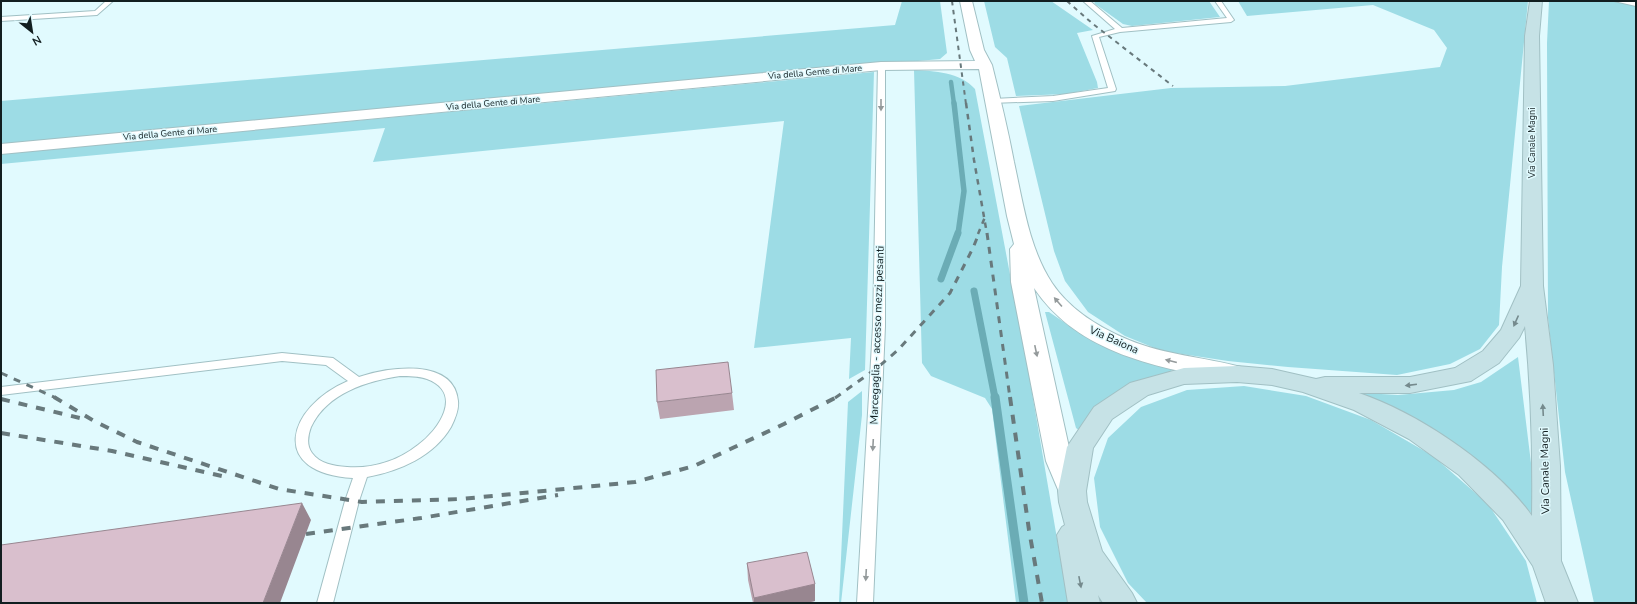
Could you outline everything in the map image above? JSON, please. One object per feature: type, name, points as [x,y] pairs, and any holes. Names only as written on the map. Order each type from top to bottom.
[{"type":"main road","name":"Via Canale Magni","points":[[1536,1],[1532,36],[1532,286],[1540,365],[1546,466],[1546,561]]},
{"type":"main road","name":"Via Canale Magni","points":[[1308,385],[1410,385],[1462,375],[1491,357],[1511,333],[1532,286]]},
{"type":"main road","points":[[1121,603],[1089,556],[1072,496],[1080,447],[1103,413],[1138,389],[1184,376],[1237,374],[1272,377],[1308,385],[1363,404],[1418,432],[1469,468],[1513,512],[1546,561],[1562,603]]},
{"type":"main road","name":"Via Baiona","points":[[1072,496],[1072,540],[1084,603]]},
{"type":"street","name":"Via Baiona","points":[[966,1],[976,50],[985,65],[1020,230],[1031,262],[1041,282],[1060,306],[1087,328],[1119,344],[1170,362],[1237,374]]},
{"type":"street","name":"Via della Gente di Mare","points":[[1,149],[881,66],[985,65]]},
{"type":"street","name":"Via Baiona","points":[[1020,230],[1022,282],[1058,461],[1072,496]]},
{"type":"lane","points":[[1,20],[96,13],[110,1]]},
{"type":"lane","points":[[1086,1],[1120,30]]},
{"type":"lane","points":[[993,101],[1018,101],[1090,94],[1112,89],[1095,36],[1120,30],[1231,20],[1218,1]]},
{"type":"lane","points":[[1618,1],[1636,4]]},
{"type":"lane","name":"Marcegaglia - accesso mezzi pesanti","points":[[865,603],[880,326],[881,66]]},
{"type":"lane","points":[[1,391],[282,357],[329,361],[357,382]]},
{"type":"lane","points":[[400,372],[420,373],[436,378],[447,387],[453,399],[452,414],[444,429],[430,444],[410,457],[387,467],[362,473],[340,473],[322,468],[308,460],[302,448],[302,433],[308,418],[321,404],[338,392],[357,382],[379,374],[400,372]]},
{"type":"lane","points":[[325,603],[352,501],[362,473]]},
{"type":"shaded area","points":[[902,1],[940,1],[947,53],[940,59],[1,145],[1,101],[895,25]]},
{"type":"shaded area","points":[[984,1],[1051,1],[1093,30],[1077,33],[1097,82],[1098,88],[1066,94],[1016,96],[1007,58],[995,47]]},
{"type":"shaded area","points":[[1094,1],[1209,1],[1220,17],[1132,26],[1123,24],[1095,4]]},
{"type":"shaded area","points":[[1238,1],[1528,1],[1502,267],[1499,325],[1480,349],[1450,364],[1397,375],[1228,361],[1162,351],[1125,336],[1088,312],[1065,281],[1054,251],[1019,106],[1171,88],[1285,86],[1440,67],[1447,48],[1434,30],[1373,5],[1247,16]]},
{"type":"shaded area","points":[[1549,1],[1636,1],[1636,603],[1594,603],[1565,472],[1548,318],[1547,43]]},
{"type":"shaded area","points":[[914,70],[938,72],[954,76],[969,83],[975,89],[1029,375],[1068,603],[1016,603],[992,409],[985,398],[931,376],[922,363]]},
{"type":"shaded area","points":[[874,72],[865,370],[849,379],[851,338],[754,348],[784,121],[373,162],[385,128],[1,164],[1,154]]},
{"type":"shaded area","points":[[1045,312],[1049,312],[1107,348],[1137,360],[1172,369],[1171,373],[1080,431],[1076,428]]},
{"type":"shaded area","points":[[1518,357],[1538,520],[1500,481],[1354,394],[1364,393],[1398,395],[1454,390],[1481,382]]},
{"type":"shaded area","points":[[1244,386],[1306,396],[1371,420],[1433,456],[1488,504],[1526,561],[1537,603],[1147,603],[1128,583],[1100,527],[1094,478],[1108,438],[1141,407],[1187,390]]},
{"type":"shaded area","points":[[862,391],[862,415],[841,603],[839,603],[848,402]]},
{"type":"building","points":[[728,362],[732,393],[657,402],[656,370]]},
{"type":"building","points":[[302,503],[263,603],[1,603],[1,545]]},
{"type":"building","points":[[807,552],[815,584],[754,598],[747,563]]},
{"type":"waterway","points":[[951,82],[954,104]]},
{"type":"waterway","points":[[954,103],[964,191],[958,234]]},
{"type":"waterway","points":[[941,279],[958,233]]},
{"type":"waterway","points":[[974,291],[995,398]]},
{"type":"waterway","points":[[995,397],[1024,603]]},
{"type":"railway","points":[[952,1],[966,104]]},
{"type":"railway","points":[[1067,1],[1093,24],[1173,86]]},
{"type":"railway","points":[[966,103],[984,219]]},
{"type":"railway","points":[[978,234],[984,219]]},
{"type":"railway","points":[[984,219],[987,234]]},
{"type":"railway","points":[[835,398],[877,368],[898,350],[950,293],[979,233]]},
{"type":"railway","points":[[987,233],[1010,398]]},
{"type":"railway","points":[[1,373],[55,397]]},
{"type":"railway","points":[[55,397],[94,421],[137,442],[279,489],[362,502],[461,499],[635,482],[694,466],[784,424],[837,397]]},
{"type":"railway","points":[[1010,397],[1029,530],[1042,603]]},
{"type":"railway","points":[[1,399],[84,419]]},
{"type":"railway","points":[[1,433],[112,451],[222,476]]},
{"type":"railway","points":[[306,534],[421,518],[558,495]]}]
